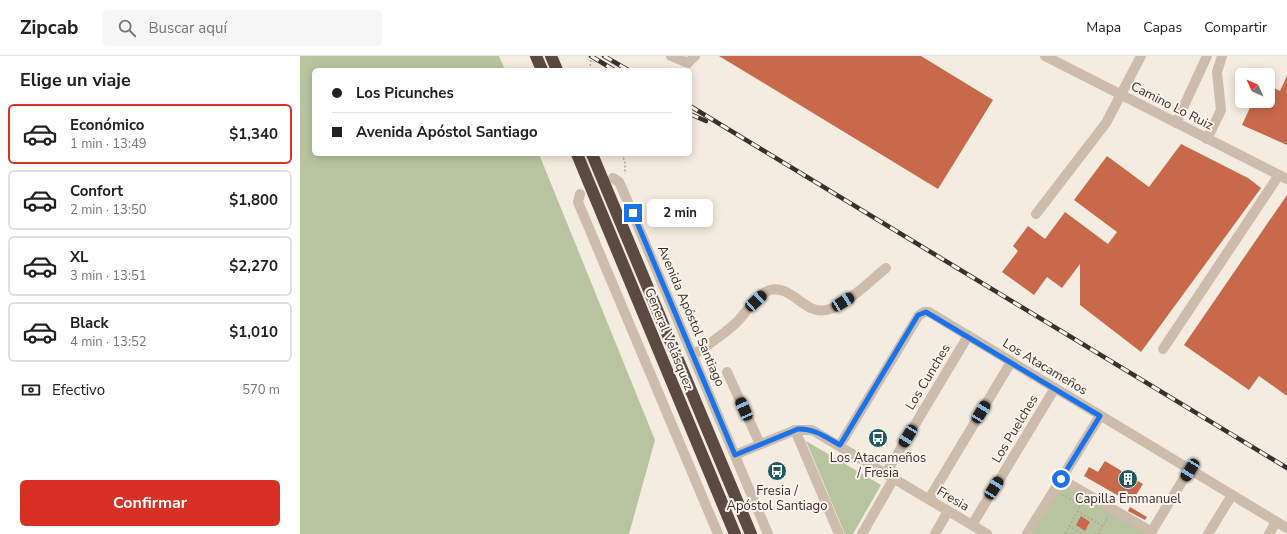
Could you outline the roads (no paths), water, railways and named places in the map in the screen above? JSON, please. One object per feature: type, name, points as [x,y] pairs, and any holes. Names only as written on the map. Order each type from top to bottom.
[{"type":"highway","points":[[536,56],[541,68]]},
{"type":"highway","points":[[551,56],[556,68]]},
{"type":"highway","name":"General Velásquez","points":[[578,156],[735,534]]},
{"type":"highway","name":"General Velásquez","points":[[593,156],[751,534]]},
{"type":"street","points":[[671,56],[688,63],[695,56]]},
{"type":"street","name":"Camino Lo Ruiz","points":[[1045,56],[1283,177]]},
{"type":"street","points":[[1036,214],[1106,123],[1141,56]]},
{"type":"street","points":[[1176,123],[1207,56]]},
{"type":"street","points":[[1207,139],[1221,110],[1217,72],[1222,56]]},
{"type":"street","points":[[1163,349],[1283,177]]},
{"type":"street","name":"Avenida Apóstol Santiago","points":[[616,180],[693,355],[768,534]]},
{"type":"street","points":[[580,194],[578,202],[718,534]]},
{"type":"street","points":[[693,355],[738,321],[766,292],[774,290],[782,291],[814,309],[826,310],[852,296],[886,268]]},
{"type":"street","name":"Los Atacameños","points":[[840,445],[921,313],[929,312],[1287,528]]},
{"type":"street","name":"Los Cunches","points":[[862,534],[890,476],[968,336]]},
{"type":"street","points":[[929,499],[1011,362]]},
{"type":"street","points":[[727,372],[760,444]]},
{"type":"street","name":"Los Puelches","points":[[972,525],[1055,388]]},
{"type":"street","points":[[1028,534],[1100,416]]},
{"type":"street","points":[[795,430],[839,534]]},
{"type":"street","name":"Fresia","points":[[735,455],[795,430],[812,430],[840,445],[987,534]]},
{"type":"street","points":[[1061,479],[1112,508],[1151,533],[1190,470]]},
{"type":"street","points":[[1208,534],[1232,495]]},
{"type":"street","points":[[935,534],[948,511]]},
{"type":"street","points":[[1269,534],[1276,522]]},
{"type":"railway","points":[[591,56],[611,68]]},
{"type":"railway","points":[[604,56],[625,68]]},
{"type":"railway","points":[[692,107],[1287,468]]},
{"type":"railway","points":[[692,115],[706,121]]},
{"type":"place","name":"Los Atacameños / Fresia","points":[[878,438]]},
{"type":"place","name":"Fresia / Apóstol Santiago","points":[[777,471]]},
{"type":"place","name":"Capilla Emmanuel","points":[[1128,479]]}]
